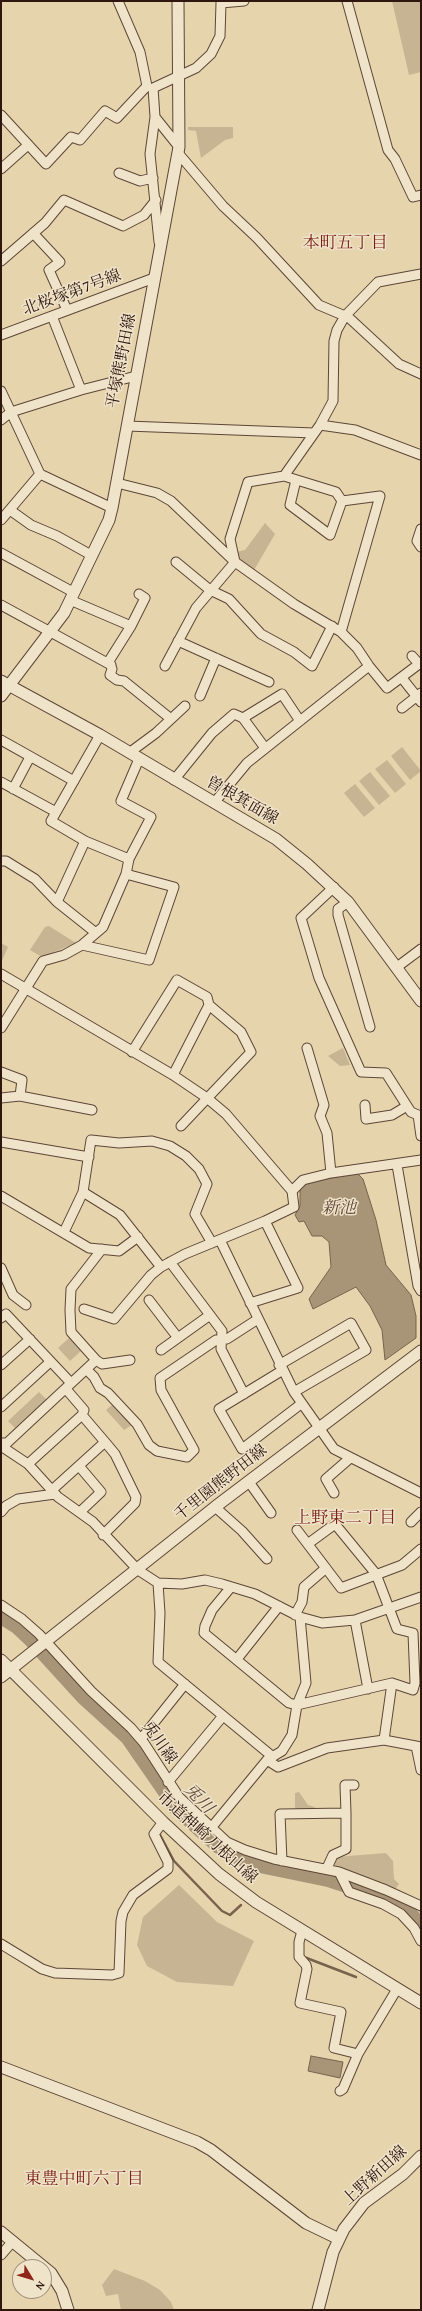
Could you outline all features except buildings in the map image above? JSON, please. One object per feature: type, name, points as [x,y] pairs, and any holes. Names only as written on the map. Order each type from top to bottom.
[{"type":"street","points":[[118,1],[140,52],[150,87],[155,117],[150,154],[160,248]]},
{"type":"street","name":"平塚熊野田線","points":[[1,696],[5,683],[50,632],[64,613],[109,520],[179,150],[178,1]]},
{"type":"street","points":[[1,115],[46,164],[71,137],[80,140],[105,111],[117,118],[150,87],[196,68],[211,54],[220,36],[221,2],[244,1]]},
{"type":"street","points":[[347,1],[388,150],[395,159],[413,197],[421,195]]},
{"type":"street","points":[[155,117],[223,206],[257,238],[319,305],[346,315],[399,364],[421,374]]},
{"type":"street","points":[[1,169],[28,145]]},
{"type":"street","points":[[119,173],[140,181],[153,178]]},
{"type":"street","points":[[1,261],[33,233],[64,200],[123,226],[144,215],[156,200]]},
{"type":"street","points":[[33,233],[60,262],[49,270],[68,310]]},
{"type":"street","points":[[284,476],[320,424],[333,401],[334,341],[337,330],[346,315],[378,282],[421,274]]},
{"type":"street","name":"北桜塚第7号線","points":[[1,335],[154,278]]},
{"type":"street","points":[[52,316],[81,390]]},
{"type":"street","points":[[1,420],[11,412],[81,390],[136,376]]},
{"type":"street","points":[[1,391],[40,474],[112,508]]},
{"type":"street","points":[[320,424],[355,430],[421,455]]},
{"type":"street","points":[[126,426],[314,432]]},
{"type":"street","points":[[1,520],[40,474]]},
{"type":"street","points":[[235,562],[230,539],[248,482],[284,476],[336,492],[342,502]]},
{"type":"street","points":[[296,480],[290,505],[330,535],[342,502]]},
{"type":"street","points":[[117,483],[157,492],[171,500],[235,562],[294,604],[341,632],[357,648],[387,688],[419,664],[412,656]]},
{"type":"street","points":[[341,632],[380,496],[342,502]]},
{"type":"street","points":[[10,510],[31,526],[57,536],[91,555]]},
{"type":"street","points":[[421,528],[417,541],[421,547]]},
{"type":"street","points":[[1,552],[71,596],[131,626]]},
{"type":"street","points":[[176,562],[211,590],[229,599],[261,634],[294,652],[312,666],[332,626]]},
{"type":"street","points":[[165,666],[196,608],[235,562]]},
{"type":"street","points":[[140,594],[145,598],[131,626],[109,660],[111,665],[110,675],[118,680],[124,681],[172,719]]},
{"type":"street","points":[[1,605],[111,665]]},
{"type":"street","points":[[178,641],[269,682]]},
{"type":"street","points":[[200,696],[216,658]]},
{"type":"street","points":[[214,803],[247,763],[369,666]]},
{"type":"street","points":[[402,678],[420,697],[402,708]]},
{"type":"street","name":"曽根箕面線","points":[[5,683],[100,735],[276,839],[334,887],[348,902],[421,1001]]},
{"type":"street","points":[[243,718],[282,694],[300,721]]},
{"type":"street","points":[[129,753],[172,719],[185,706]]},
{"type":"street","points":[[174,780],[212,733],[234,714],[243,718],[265,748]]},
{"type":"street","points":[[100,735],[51,821],[85,841],[129,859]]},
{"type":"street","points":[[1,740],[74,781]]},
{"type":"street","points":[[13,789],[30,757]]},
{"type":"street","points":[[1,1028],[43,961],[64,955],[82,945],[103,927],[126,874],[129,859],[151,817],[121,801],[139,759]]},
{"type":"street","points":[[1,782],[56,812]]},
{"type":"street","points":[[57,902],[85,841]]},
{"type":"street","points":[[1,861],[6,860],[35,879],[57,902],[96,933]]},
{"type":"street","points":[[82,945],[149,960],[174,888],[126,874]]},
{"type":"street","points":[[334,887],[301,918],[319,978],[361,1072],[386,1073],[406,1106],[411,1112],[418,1115],[421,1136]]},
{"type":"street","points":[[348,902],[338,909],[338,915],[370,1027]]},
{"type":"street","points":[[397,967],[421,949]]},
{"type":"street","points":[[1,974],[173,1075],[207,1098],[226,1114],[292,1191],[294,1207],[266,1221],[161,1267],[151,1275],[114,1319],[84,1309]]},
{"type":"street","points":[[132,1052],[178,980],[207,997],[209,1005],[241,1032],[251,1052],[181,1126]]},
{"type":"street","points":[[173,1075],[209,1005]]},
{"type":"street","points":[[307,1048],[324,1104],[320,1116],[327,1133],[331,1173]]},
{"type":"street","points":[[1,1072],[22,1080],[20,1096]]},
{"type":"street","points":[[1,1098],[20,1096],[92,1110]]},
{"type":"street","points":[[365,1105],[366,1119],[392,1115],[406,1106]]},
{"type":"street","points":[[64,1232],[82,1192],[91,1140],[119,1143],[152,1141],[170,1146],[186,1156],[199,1169],[207,1184],[194,1214],[216,1242],[250,1303],[294,1392],[318,1429],[334,1449],[350,1459],[421,1493]]},
{"type":"street","points":[[1,1142],[89,1157]]},
{"type":"street","points":[[292,1191],[303,1180],[331,1173],[397,1165],[421,1160]]},
{"type":"street","points":[[397,1165],[418,1286],[421,1290]]},
{"type":"street","points":[[82,1192],[120,1215],[161,1267]]},
{"type":"street","points":[[1,1196],[89,1248],[119,1251],[138,1237]]},
{"type":"street","points":[[250,1303],[298,1288],[266,1221]]},
{"type":"street","points":[[102,1250],[71,1289],[71,1332],[96,1360],[102,1364],[130,1360]]},
{"type":"street","points":[[170,1262],[222,1331],[221,1349],[244,1394]]},
{"type":"street","points":[[2,1274],[13,1295],[26,1305]]},
{"type":"street","points":[[149,1300],[178,1338]]},
{"type":"street","points":[[1,1318],[6,1314],[50,1362],[84,1410],[82,1415],[28,1464]]},
{"type":"street","points":[[161,1350],[210,1315]]},
{"type":"street","points":[[87,1370],[100,1388],[108,1393],[137,1424],[149,1445],[157,1451],[187,1457],[194,1450],[161,1390],[160,1378],[216,1340],[227,1339],[258,1319]]},
{"type":"street","points":[[294,1392],[366,1350],[351,1323],[281,1367],[244,1394],[219,1409],[242,1449],[301,1404]]},
{"type":"street","points":[[1,1365],[30,1340]]},
{"type":"street","name":"千里園熊野田線","points":[[1,1677],[138,1570],[215,1507],[421,1350]]},
{"type":"street","points":[[1,1445],[7,1443],[96,1360]]},
{"type":"street","points":[[1,1407],[50,1362]]},
{"type":"street","points":[[82,1415],[115,1454],[136,1497],[135,1503],[103,1534]]},
{"type":"street","points":[[1,1512],[6,1506],[18,1499],[54,1492],[105,1442]]},
{"type":"street","points":[[1,1445],[28,1464],[54,1492],[93,1522],[138,1570],[158,1583],[182,1584],[205,1580],[255,1594],[297,1616],[322,1623],[355,1620],[421,1597]]},
{"type":"street","points":[[334,1493],[326,1479],[350,1459]]},
{"type":"street","points":[[79,1466],[101,1492],[80,1512]]},
{"type":"street","points":[[249,1482],[271,1513]]},
{"type":"street","points":[[215,1507],[242,1532],[267,1559]]},
{"type":"street","points":[[411,1522],[421,1512]]},
{"type":"street","points":[[231,1587],[212,1610],[204,1626],[204,1633],[289,1703],[297,1705],[392,1683],[413,1690],[415,1683],[413,1633],[397,1629],[376,1574],[335,1524],[309,1543]]},
{"type":"street","points":[[297,1530],[309,1543],[341,1588],[402,1565],[421,1549]]},
{"type":"street","points":[[211,1828],[270,1759],[282,1751],[292,1735],[297,1705],[306,1683],[297,1616],[302,1602],[304,1587],[326,1568]]},
{"type":"street","points":[[158,1583],[160,1613],[158,1662],[223,1716],[278,1767],[327,1748],[384,1740],[418,1746],[421,1770]]},
{"type":"street","name":"兎川線","points":[[1,1605],[22,1619],[41,1645],[141,1738],[168,1782],[184,1803],[227,1842],[240,1849],[282,1861],[326,1868],[340,1877],[392,1892],[421,1906]]},
{"type":"street","points":[[236,1659],[279,1606]]},
{"type":"street","points":[[355,1620],[368,1688]]},
{"type":"street","name":"市道神崎刀根山線","points":[[1,1660],[163,1822],[233,1885],[302,1931],[421,2003]]},
{"type":"street","points":[[384,1740],[392,1683]]},
{"type":"street","points":[[141,1738],[185,1684]]},
{"type":"street","points":[[168,1782],[223,1716]]},
{"type":"street","points":[[282,1751],[292,1762]]},
{"type":"street","points":[[326,1868],[332,1855],[346,1849],[345,1785],[354,1785]]},
{"type":"street","points":[[282,1861],[280,1814],[346,1813]]},
{"type":"street","points":[[1,1944],[42,1969],[55,1973],[119,1974],[120,1926],[123,1912],[133,1895],[168,1870],[168,1862],[154,1834],[163,1822]]},
{"type":"street","points":[[340,1877],[350,1892],[387,1906],[401,1914],[414,1928],[421,1941]]},
{"type":"street","points":[[302,1931],[299,1942],[299,1957],[306,1965],[307,1969],[300,2003],[341,2012],[334,2048],[358,2054]]},
{"type":"street","points":[[340,2091],[343,2089],[358,2054],[397,1989]]},
{"type":"street","points":[[1,2067],[197,2142],[210,2150],[306,2223],[337,2238]]},
{"type":"street","name":"上野新田線","points":[[318,2310],[337,2238],[364,2203],[402,2174],[421,2156]]},
{"type":"street","points":[[1,2232],[51,2273],[62,2291],[68,2310]]},
{"type":"street","points":[[1,2256],[13,2241]]},
{"type":"shaded area","points":[[392,1],[421,1],[421,72],[409,75]]},
{"type":"shaded area","points":[[188,127],[233,127],[233,138],[225,140],[201,158],[196,131],[188,130]]},
{"type":"shaded area","points":[[265,523],[275,534],[253,572],[243,565],[236,552],[245,550]]},
{"type":"shaded area","points":[[402,747],[421,771],[410,780],[391,756]]},
{"type":"shaded area","points":[[387,760],[406,784],[395,793],[375,769]]},
{"type":"shaded area","points":[[370,772],[390,796],[379,805],[359,781]]},
{"type":"shaded area","points":[[355,784],[375,808],[364,817],[344,793]]},
{"type":"shaded area","points":[[49,926],[76,943],[42,957],[30,950],[45,927]]},
{"type":"shaded area","points":[[1,943],[8,947],[1,963]]},
{"type":"shaded area","points":[[343,1048],[350,1065],[340,1066],[328,1056]]},
{"type":"shaded area","points":[[70,1337],[82,1350],[70,1361],[58,1348]]},
{"type":"shaded area","points":[[39,1392],[48,1401],[16,1429],[8,1421]]},
{"type":"shaded area","points":[[113,1404],[132,1425],[124,1430],[106,1410]]},
{"type":"shaded area","points":[[299,1792],[308,1805],[315,1807],[315,1810],[295,1811],[295,1793]]},
{"type":"shaded area","points":[[386,1853],[393,1861],[394,1879],[399,1884],[394,1891],[341,1870],[335,1865],[336,1857]]},
{"type":"shaded area","points":[[179,1885],[217,1922],[254,1941],[233,1986],[177,1982],[147,1966],[137,1945],[143,1917]]},
{"type":"shaded area","points":[[114,2269],[145,2281],[160,2290],[171,2302],[174,2310],[121,2310],[118,2294],[106,2296],[102,2285]]},
{"type":"water","name":"新池","points":[[357,1173],[363,1179],[376,1220],[386,1265],[411,1295],[416,1316],[416,1338],[385,1360],[382,1330],[370,1306],[356,1287],[313,1309],[309,1299],[331,1267],[329,1242],[322,1236],[312,1236],[304,1221],[299,1222],[295,1215],[300,1206],[300,1190],[306,1183]]},
{"type":"water","points":[[311,2056],[343,2062],[340,2078],[308,2071]]},
{"type":"waterway","name":"兎川","points":[[1,1616],[17,1626],[32,1640],[84,1697],[128,1737],[177,1808],[219,1846],[234,1855],[260,1865],[328,1879],[386,1898],[407,1911],[421,1927]]},
{"type":"waterway","points":[[159,1833],[174,1861],[222,1911],[230,1915],[241,1905]]},
{"type":"waterway","points":[[304,1957],[356,1977]]},
{"type":"district","name":"本町五丁目","points":[[345,244]]},
{"type":"district","name":"上野東二丁目","points":[[345,1519]]},
{"type":"district","name":"東豊中町六丁目","points":[[84,2180]]}]
